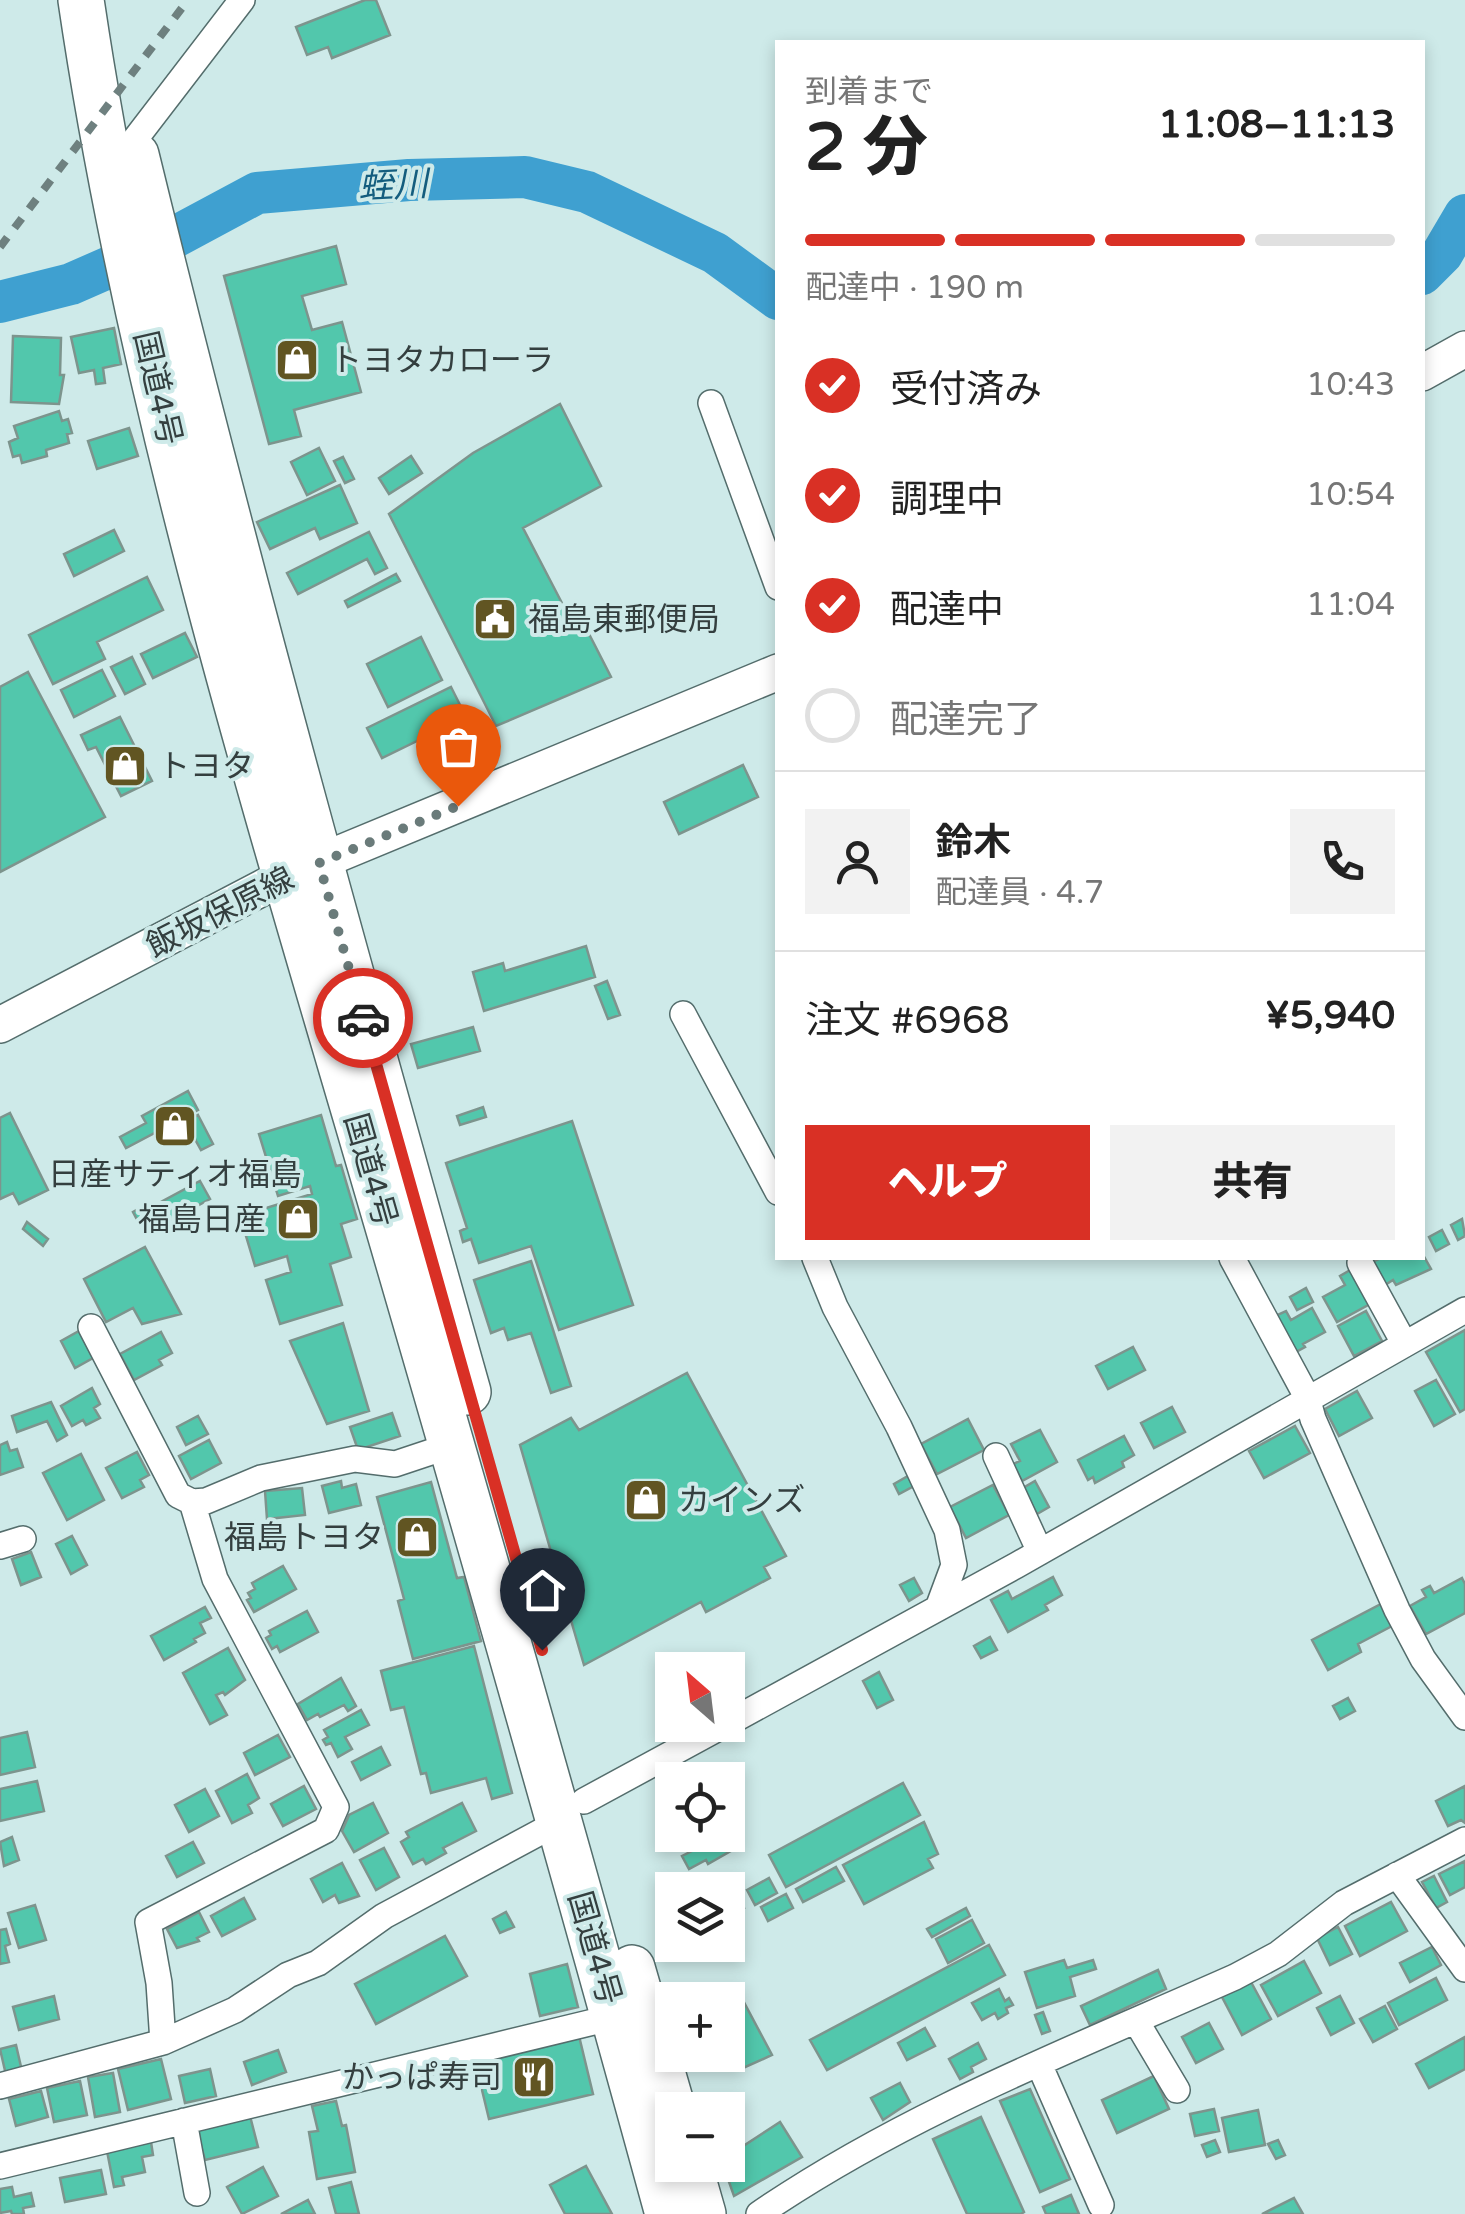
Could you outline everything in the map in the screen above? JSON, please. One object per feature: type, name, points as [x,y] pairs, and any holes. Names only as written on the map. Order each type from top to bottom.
[{"type":"highway","name":"国道4号","points":[[82,0],[151,289],[191,531],[302,870],[572,1811],[614,2017],[668,2214]]},
{"type":"highway","name":"国道4号","points":[[110,0],[133,142],[137,225]]},
{"type":"highway","name":"国道4号","points":[[302,870],[452,1445],[668,2092]]},
{"type":"highway","points":[[694,2182],[704,2214]]},
{"type":"main road","points":[[1425,371],[1465,349]]},
{"type":"main road","name":"飯坂保原線","points":[[0,1026],[302,870],[775,673]]},
{"type":"street","points":[[133,142],[242,0]]},
{"type":"street","points":[[710,403],[775,578]]},
{"type":"street","points":[[682,1014],[775,1186]]},
{"type":"street","points":[[817,1260],[834,1307],[899,1428],[947,1530],[954,1564],[938,1608]]},
{"type":"street","points":[[1233,1260],[1307,1397],[1335,1471],[1397,1610],[1423,1660],[1465,1717]]},
{"type":"street","points":[[1360,1263],[1404,1343]]},
{"type":"street","points":[[745,1714],[1040,1552],[1465,1310]]},
{"type":"street","points":[[91,1328],[178,1495],[192,1502],[206,1501],[261,1478],[355,1459],[395,1464],[452,1445]]},
{"type":"street","points":[[996,1456],[1040,1552]]},
{"type":"street","points":[[163,2042],[160,1983],[148,1922],[326,1830],[336,1808],[216,1579],[192,1502]]},
{"type":"street","points":[[0,2086],[163,2042],[235,2010],[288,1975],[318,1963],[384,1916],[694,1742]]},
{"type":"street","points":[[759,2214],[836,2162],[1278,1954],[1344,1903],[1465,1840]]},
{"type":"street","points":[[1397,1874],[1465,1969]]},
{"type":"street","points":[[0,2166],[614,2017]]},
{"type":"street","points":[[1136,2021],[1177,2090]]},
{"type":"street","points":[[1040,2064],[1101,2205]]},
{"type":"street","points":[[184,2121],[197,2193]]},
{"type":"building","points":[[365,0],[376,0],[390,35],[332,58],[328,47],[307,55],[296,27]]},
{"type":"building","points":[[336,246],[346,284],[302,296],[312,330],[342,322],[361,392],[294,410],[301,436],[269,444],[224,276]]},
{"type":"building","points":[[114,328],[121,364],[103,368],[105,383],[96,384],[94,370],[79,373],[71,337]]},
{"type":"building","points":[[13,336],[61,338],[60,375],[64,375],[59,404],[11,402]]},
{"type":"building","points":[[560,404],[601,486],[523,528],[577,632],[586,628],[611,677],[496,726],[389,514],[473,453]]},
{"type":"building","points":[[59,411],[62,421],[68,419],[72,433],[67,434],[69,443],[46,450],[47,456],[22,463],[20,455],[13,457],[9,442],[18,438],[14,426]]},
{"type":"building","points":[[129,428],[138,456],[97,469],[88,441]]},
{"type":"building","points":[[319,448],[335,481],[307,495],[291,462]]},
{"type":"building","points":[[411,456],[422,473],[389,494],[379,478]]},
{"type":"building","points":[[343,457],[354,479],[345,483],[334,461]]},
{"type":"building","points":[[340,485],[357,523],[320,539],[315,528],[270,549],[257,522]]},
{"type":"building","points":[[114,530],[124,551],[74,576],[64,554]]},
{"type":"building","points":[[369,532],[387,568],[375,574],[367,559],[298,594],[287,573]]},
{"type":"building","points":[[396,574],[400,581],[348,607],[345,601]]},
{"type":"building","points":[[147,577],[163,610],[97,642],[105,659],[53,684],[29,635]]},
{"type":"building","points":[[185,633],[197,657],[153,678],[141,654]]},
{"type":"building","points":[[421,637],[442,680],[388,707],[367,664]]},
{"type":"building","points":[[132,657],[145,684],[125,694],[111,667]]},
{"type":"building","points":[[102,670],[115,696],[74,717],[61,690]]},
{"type":"building","points":[[28,672],[105,817],[0,872],[0,687]]},
{"type":"building","points":[[451,687],[466,717],[382,758],[367,728]]},
{"type":"building","name":"トヨタ","points":[[120,717],[152,781],[121,796],[96,747],[88,750],[81,735]]},
{"type":"building","points":[[743,765],[758,797],[679,834],[664,802]]},
{"type":"building","points":[[586,946],[595,977],[484,1011],[473,972],[503,963],[505,971]]},
{"type":"building","points":[[607,981],[620,1015],[608,1019],[595,986]]},
{"type":"building","points":[[473,1027],[480,1051],[418,1068],[411,1044]]},
{"type":"building","points":[[188,1091],[198,1110],[126,1148],[120,1137],[146,1123],[142,1116]]},
{"type":"building","points":[[483,1107],[486,1117],[460,1125],[457,1116]]},
{"type":"building","points":[[10,1113],[48,1190],[19,1204],[13,1193],[0,1199],[0,1118]]},
{"type":"building","points":[[198,1115],[213,1144],[201,1150],[185,1121]]},
{"type":"building","points":[[321,1115],[357,1219],[341,1224],[351,1257],[330,1264],[342,1305],[280,1324],[266,1280],[291,1272],[287,1256],[255,1266],[243,1226],[259,1221],[256,1211],[312,1194],[310,1186],[278,1196],[259,1134]]},
{"type":"building","points":[[572,1121],[633,1305],[559,1330],[531,1246],[479,1263],[471,1239],[463,1242],[460,1231],[467,1228],[446,1163]]},
{"type":"building","points":[[200,1181],[210,1199],[169,1221],[159,1203]]},
{"type":"building","points":[[149,1203],[159,1222],[143,1231],[133,1212]]},
{"type":"building","points":[[1462,1219],[1465,1236],[1458,1240],[1451,1225]]},
{"type":"building","points":[[27,1222],[48,1239],[43,1246],[23,1229]]},
{"type":"building","points":[[1442,1230],[1449,1244],[1436,1251],[1429,1237]]},
{"type":"building","points":[[145,1247],[181,1314],[142,1324],[133,1308],[106,1322],[84,1279]]},
{"type":"building","points":[[1425,1258],[1431,1269],[1396,1285],[1393,1280],[1385,1285],[1373,1262]]},
{"type":"building","points":[[531,1261],[571,1386],[551,1393],[531,1333],[508,1340],[504,1328],[491,1333],[474,1280]]},
{"type":"building","points":[[1352,1269],[1370,1304],[1337,1322],[1323,1297],[1345,1285],[1340,1276]]},
{"type":"building","points":[[1306,1288],[1313,1302],[1297,1310],[1290,1297]]},
{"type":"building","points":[[1312,1308],[1325,1332],[1294,1353],[1275,1316],[1286,1311],[1291,1320]]},
{"type":"building","points":[[1366,1311],[1382,1341],[1354,1356],[1338,1326]]},
{"type":"building","points":[[343,1323],[369,1411],[327,1424],[290,1341]]},
{"type":"building","points":[[1465,1330],[1465,1409],[1460,1412],[1426,1352]]},
{"type":"building","points":[[79,1331],[93,1358],[75,1368],[61,1341]]},
{"type":"building","points":[[161,1332],[172,1353],[159,1360],[162,1365],[134,1380],[120,1354]]},
{"type":"building","points":[[1133,1347],[1145,1370],[1108,1389],[1096,1366]]},
{"type":"building","name":"カインズ","points":[[687,1373],[786,1556],[764,1567],[770,1578],[706,1612],[701,1602],[584,1665],[520,1445],[571,1418],[579,1430]]},
{"type":"building","points":[[1436,1380],[1455,1414],[1434,1426],[1415,1391]]},
{"type":"building","points":[[92,1388],[100,1404],[94,1408],[100,1418],[72,1426],[61,1406]]},
{"type":"building","points":[[1357,1391],[1372,1418],[1339,1436],[1325,1409]]},
{"type":"building","points":[[51,1402],[67,1435],[57,1441],[47,1421],[17,1432],[12,1416]]},
{"type":"building","points":[[1172,1407],[1185,1432],[1154,1448],[1141,1423]]},
{"type":"building","points":[[392,1413],[400,1436],[358,1450],[350,1427]]},
{"type":"building","points":[[198,1416],[208,1434],[186,1445],[177,1427]]},
{"type":"building","points":[[968,1419],[984,1450],[937,1474],[921,1444]]},
{"type":"building","points":[[1295,1426],[1310,1453],[1264,1478],[1249,1451]]},
{"type":"building","points":[[1040,1430],[1057,1462],[1022,1481],[1013,1464],[1020,1461],[1011,1444]]},
{"type":"building","points":[[1124,1436],[1134,1455],[1122,1462],[1124,1467],[1095,1483],[1093,1477],[1088,1480],[1078,1460]]},
{"type":"building","points":[[209,1440],[221,1463],[191,1479],[179,1456]]},
{"type":"building","points":[[7,1442],[10,1451],[17,1449],[23,1467],[0,1475],[0,1445]]},
{"type":"building","points":[[137,1452],[149,1475],[140,1480],[144,1487],[122,1498],[106,1468]]},
{"type":"building","points":[[81,1454],[104,1500],[67,1520],[43,1473]]},
{"type":"building","points":[[908,1476],[914,1486],[899,1494],[894,1484]]},
{"type":"building","points":[[341,1481],[342,1488],[356,1484],[361,1505],[329,1513],[322,1486]]},
{"type":"building","points":[[1035,1481],[1049,1507],[1037,1514],[1023,1488]]},
{"type":"building","name":"福島トヨタ","points":[[431,1482],[457,1578],[464,1577],[481,1641],[413,1659],[398,1601],[404,1599],[377,1497]]},
{"type":"building","points":[[993,1485],[1009,1515],[966,1538],[950,1507]]},
{"type":"building","points":[[302,1488],[305,1515],[267,1519],[265,1491]]},
{"type":"building","points":[[72,1536],[87,1565],[71,1574],[56,1544]]},
{"type":"building","points":[[31,1552],[41,1577],[21,1585],[12,1559]]},
{"type":"building","points":[[283,1566],[296,1589],[254,1612],[247,1600],[251,1598],[248,1593],[255,1589],[252,1583]]},
{"type":"building","points":[[1053,1577],[1062,1595],[1045,1605],[1048,1610],[1008,1632],[991,1600],[1008,1591],[1012,1599]]},
{"type":"building","points":[[914,1578],[922,1593],[909,1601],[900,1585]]},
{"type":"building","points":[[1462,1578],[1465,1613],[1426,1634],[1410,1606],[1426,1597],[1422,1590],[1430,1586],[1434,1593]]},
{"type":"building","points":[[1381,1604],[1392,1626],[1358,1644],[1361,1652],[1328,1670],[1312,1640]]},
{"type":"building","points":[[205,1607],[211,1618],[200,1623],[205,1633],[164,1660],[151,1636]]},
{"type":"building","points":[[307,1611],[318,1632],[280,1652],[277,1646],[272,1649],[266,1638],[271,1635],[269,1631]]},
{"type":"building","points":[[990,1637],[997,1650],[981,1658],[974,1646]]},
{"type":"building","points":[[474,1646],[512,1793],[492,1799],[486,1778],[431,1793],[426,1773],[421,1774],[404,1707],[391,1710],[381,1671]]},
{"type":"building","points":[[228,1648],[245,1680],[225,1695],[216,1695],[227,1715],[210,1724],[183,1673]]},
{"type":"building","points":[[879,1672],[893,1700],[877,1708],[863,1681]]},
{"type":"building","points":[[341,1678],[356,1706],[348,1711],[344,1705],[307,1720],[298,1704]]},
{"type":"building","points":[[1348,1698],[1355,1711],[1340,1719],[1333,1706]]},
{"type":"building","points":[[361,1710],[369,1725],[345,1737],[352,1749],[338,1757],[331,1743],[326,1745],[323,1740],[328,1737],[324,1730]]},
{"type":"building","points":[[27,1732],[35,1767],[0,1775],[0,1738]]},
{"type":"building","points":[[278,1735],[290,1757],[255,1775],[244,1753]]},
{"type":"building","points":[[381,1747],[390,1765],[361,1780],[352,1762]]},
{"type":"building","points":[[247,1774],[259,1798],[248,1805],[252,1813],[232,1823],[216,1791]]},
{"type":"building","points":[[37,1781],[44,1811],[0,1821],[0,1789]]},
{"type":"building","points":[[903,1783],[920,1815],[786,1887],[769,1855]]},
{"type":"building","points":[[304,1786],[316,1809],[283,1826],[271,1804]]},
{"type":"building","points":[[1465,1786],[1465,1823],[1461,1820],[1448,1826],[1436,1801]]},
{"type":"building","points":[[205,1789],[219,1816],[189,1832],[175,1805]]},
{"type":"building","points":[[373,1803],[388,1833],[354,1852],[342,1831],[349,1815]]},
{"type":"building","points":[[462,1803],[476,1831],[443,1848],[446,1853],[426,1864],[423,1859],[413,1864],[401,1842],[409,1837],[406,1832]]},
{"type":"building","points":[[924,1822],[938,1854],[928,1859],[933,1868],[864,1904],[843,1865]]},
{"type":"building","points":[[12,1837],[19,1860],[4,1866],[0,1842]]},
{"type":"building","points":[[193,1842],[204,1863],[177,1877],[166,1856]]},
{"type":"building","points":[[384,1848],[399,1877],[376,1890],[360,1860]]},
{"type":"building","points":[[690,1852],[729,1852],[689,1869],[682,1856]]},
{"type":"building","points":[[1465,1861],[1465,1887],[1450,1895],[1439,1874]]},
{"type":"building","points":[[342,1863],[359,1896],[339,1903],[335,1895],[323,1902],[311,1879]]},
{"type":"building","points":[[836,1867],[844,1881],[803,1902],[796,1889]]},
{"type":"building","points":[[1434,1876],[1447,1902],[1436,1908],[1422,1882]]},
{"type":"building","points":[[769,1878],[777,1893],[755,1905],[747,1890]]},
{"type":"building","points":[[786,1894],[793,1908],[768,1921],[761,1907]]},
{"type":"building","points":[[244,1898],[255,1919],[222,1936],[211,1916]]},
{"type":"building","points":[[1391,1902],[1407,1931],[1360,1956],[1345,1926]]},
{"type":"building","points":[[35,1905],[46,1940],[19,1948],[8,1913]]},
{"type":"building","points":[[966,1908],[970,1916],[932,1937],[927,1929]]},
{"type":"building","points":[[199,1912],[209,1932],[197,1938],[199,1941],[177,1948],[167,1929]]},
{"type":"building","points":[[506,1912],[514,1927],[500,1933],[493,1919]]},
{"type":"building","points":[[972,1920],[984,1943],[948,1963],[936,1939]]},
{"type":"building","points":[[1338,1927],[1352,1954],[1330,1965],[1317,1938]]},
{"type":"building","points":[[6,1929],[9,1962],[0,1964],[0,1930]]},
{"type":"building","points":[[445,1936],[467,1976],[376,2024],[355,1984]]},
{"type":"building","points":[[989,1945],[1005,1975],[827,2070],[810,2040]]},
{"type":"building","points":[[1432,1947],[1441,1965],[1410,1982],[1400,1963]]},
{"type":"building","points":[[1064,1960],[1067,1968],[1093,1960],[1096,1969],[1070,1977],[1075,1996],[1037,2008],[1025,1972]]},
{"type":"building","points":[[1304,1961],[1321,1993],[1278,2016],[1261,1985]]},
{"type":"building","points":[[567,1964],[578,2007],[540,2016],[530,1974]]},
{"type":"building","points":[[1158,1970],[1166,1989],[1090,2025],[1081,2006]]},
{"type":"building","points":[[1436,1978],[1447,2000],[1399,2025],[1388,2003]]},
{"type":"building","points":[[1251,1982],[1271,2019],[1242,2035],[1222,1997]]},
{"type":"building","points":[[999,1989],[1005,2001],[1009,1998],[1013,2005],[998,2019],[995,2013],[982,2020],[972,2003]]},
{"type":"building","points":[[54,1996],[59,2019],[19,2030],[13,2007]]},
{"type":"building","points":[[1340,1996],[1354,2023],[1331,2035],[1317,2008]]},
{"type":"building","points":[[745,2004],[772,2055],[745,2067]]},
{"type":"building","points":[[1385,2006],[1397,2029],[1373,2042],[1360,2019]]},
{"type":"building","points":[[1043,2012],[1050,2031],[1042,2034],[1035,2015]]},
{"type":"building","points":[[1209,2023],[1223,2049],[1196,2063],[1182,2037]]},
{"type":"building","points":[[925,2028],[935,2046],[907,2060],[898,2043]]},
{"type":"building","name":"かっぱ寿司","points":[[579,2036],[593,2094],[489,2119],[475,2061]]},
{"type":"building","points":[[1465,2037],[1465,2069],[1429,2088],[1416,2064]]},
{"type":"building","points":[[978,2043],[986,2059],[960,2079],[949,2059]]},
{"type":"building","points":[[16,2045],[22,2071],[6,2075],[0,2049]]},
{"type":"building","points":[[278,2050],[286,2072],[252,2085],[244,2062]]},
{"type":"building","points":[[161,2059],[171,2099],[128,2110],[118,2069]]},
{"type":"building","points":[[210,2069],[216,2096],[185,2103],[179,2076]]},
{"type":"building","points":[[113,2073],[120,2112],[95,2117],[88,2077]]},
{"type":"building","points":[[1154,2076],[1169,2109],[1117,2133],[1102,2100]]},
{"type":"building","points":[[80,2081],[87,2115],[54,2122],[47,2088]]},
{"type":"building","points":[[900,2083],[910,2102],[883,2120],[871,2098]]},
{"type":"building","points":[[1030,2089],[1070,2179],[1040,2192],[1000,2101]]},
{"type":"building","points":[[41,2091],[48,2117],[16,2126],[9,2099]]},
{"type":"building","points":[[336,2101],[342,2126],[346,2125],[355,2172],[317,2179],[309,2132],[318,2131],[312,2106]]},
{"type":"building","points":[[1214,2109],[1219,2131],[1195,2136],[1190,2114]]},
{"type":"building","points":[[1258,2110],[1265,2145],[1229,2152],[1222,2118]]},
{"type":"building","points":[[250,2116],[258,2147],[205,2160],[197,2130]]},
{"type":"building","points":[[981,2117],[1024,2212],[1021,2214],[967,2214],[933,2139]]},
{"type":"building","points":[[780,2122],[802,2157],[734,2196],[729,2182],[745,2182],[745,2145]]},
{"type":"building","points":[[1215,2140],[1220,2152],[1207,2157],[1202,2145]]},
{"type":"building","points":[[1278,2140],[1285,2155],[1276,2159],[1268,2144]]},
{"type":"building","points":[[151,2142],[153,2155],[142,2157],[145,2172],[122,2177],[124,2185],[114,2187],[107,2151]]},
{"type":"building","points":[[586,2166],[612,2214],[565,2214],[550,2185]]},
{"type":"building","points":[[263,2167],[278,2196],[242,2214],[227,2187]]},
{"type":"building","points":[[101,2170],[106,2194],[65,2202],[60,2178]]},
{"type":"building","points":[[351,2182],[359,2214],[336,2214],[329,2188]]},
{"type":"building","points":[[12,2187],[14,2197],[31,2193],[34,2206],[23,2208],[24,2214],[0,2213],[0,2189]]},
{"type":"building","points":[[1071,2195],[1079,2214],[1046,2214],[1043,2207]]},
{"type":"building","points":[[1294,2198],[1303,2214],[1262,2214]]},
{"type":"building","points":[[308,2200],[315,2214],[281,2214]]},
{"type":"waterway","name":"蛭川","points":[[0,302],[71,284],[160,245],[257,193],[409,180],[525,177],[587,192],[715,253],[775,297]]},
{"type":"waterway","name":"蛭川","points":[[1425,271],[1442,254],[1465,215]]},
{"type":"railway","points":[[0,247],[188,0]]},
{"type":"way so far","points":[[363,1018],[319,863],[458,806]]},
{"type":"place","name":"トヨタカローラ","points":[[297,360]]},
{"type":"place","name":"福島東郵便局","points":[[495,619]]},
{"type":"place","name":"トヨタ","points":[[125,766]]},
{"type":"place","name":"日産サティオ福島","points":[[175,1126]]},
{"type":"place","name":"福島日産","points":[[298,1219]]},
{"type":"place","name":"カインズ","points":[[646,1500]]},
{"type":"place","name":"福島トヨタ","points":[[417,1537]]},
{"type":"place","name":"かっぱ寿司","points":[[534,2077]]},
{"type":"route","points":[[363,1018],[542,1650]]}]
